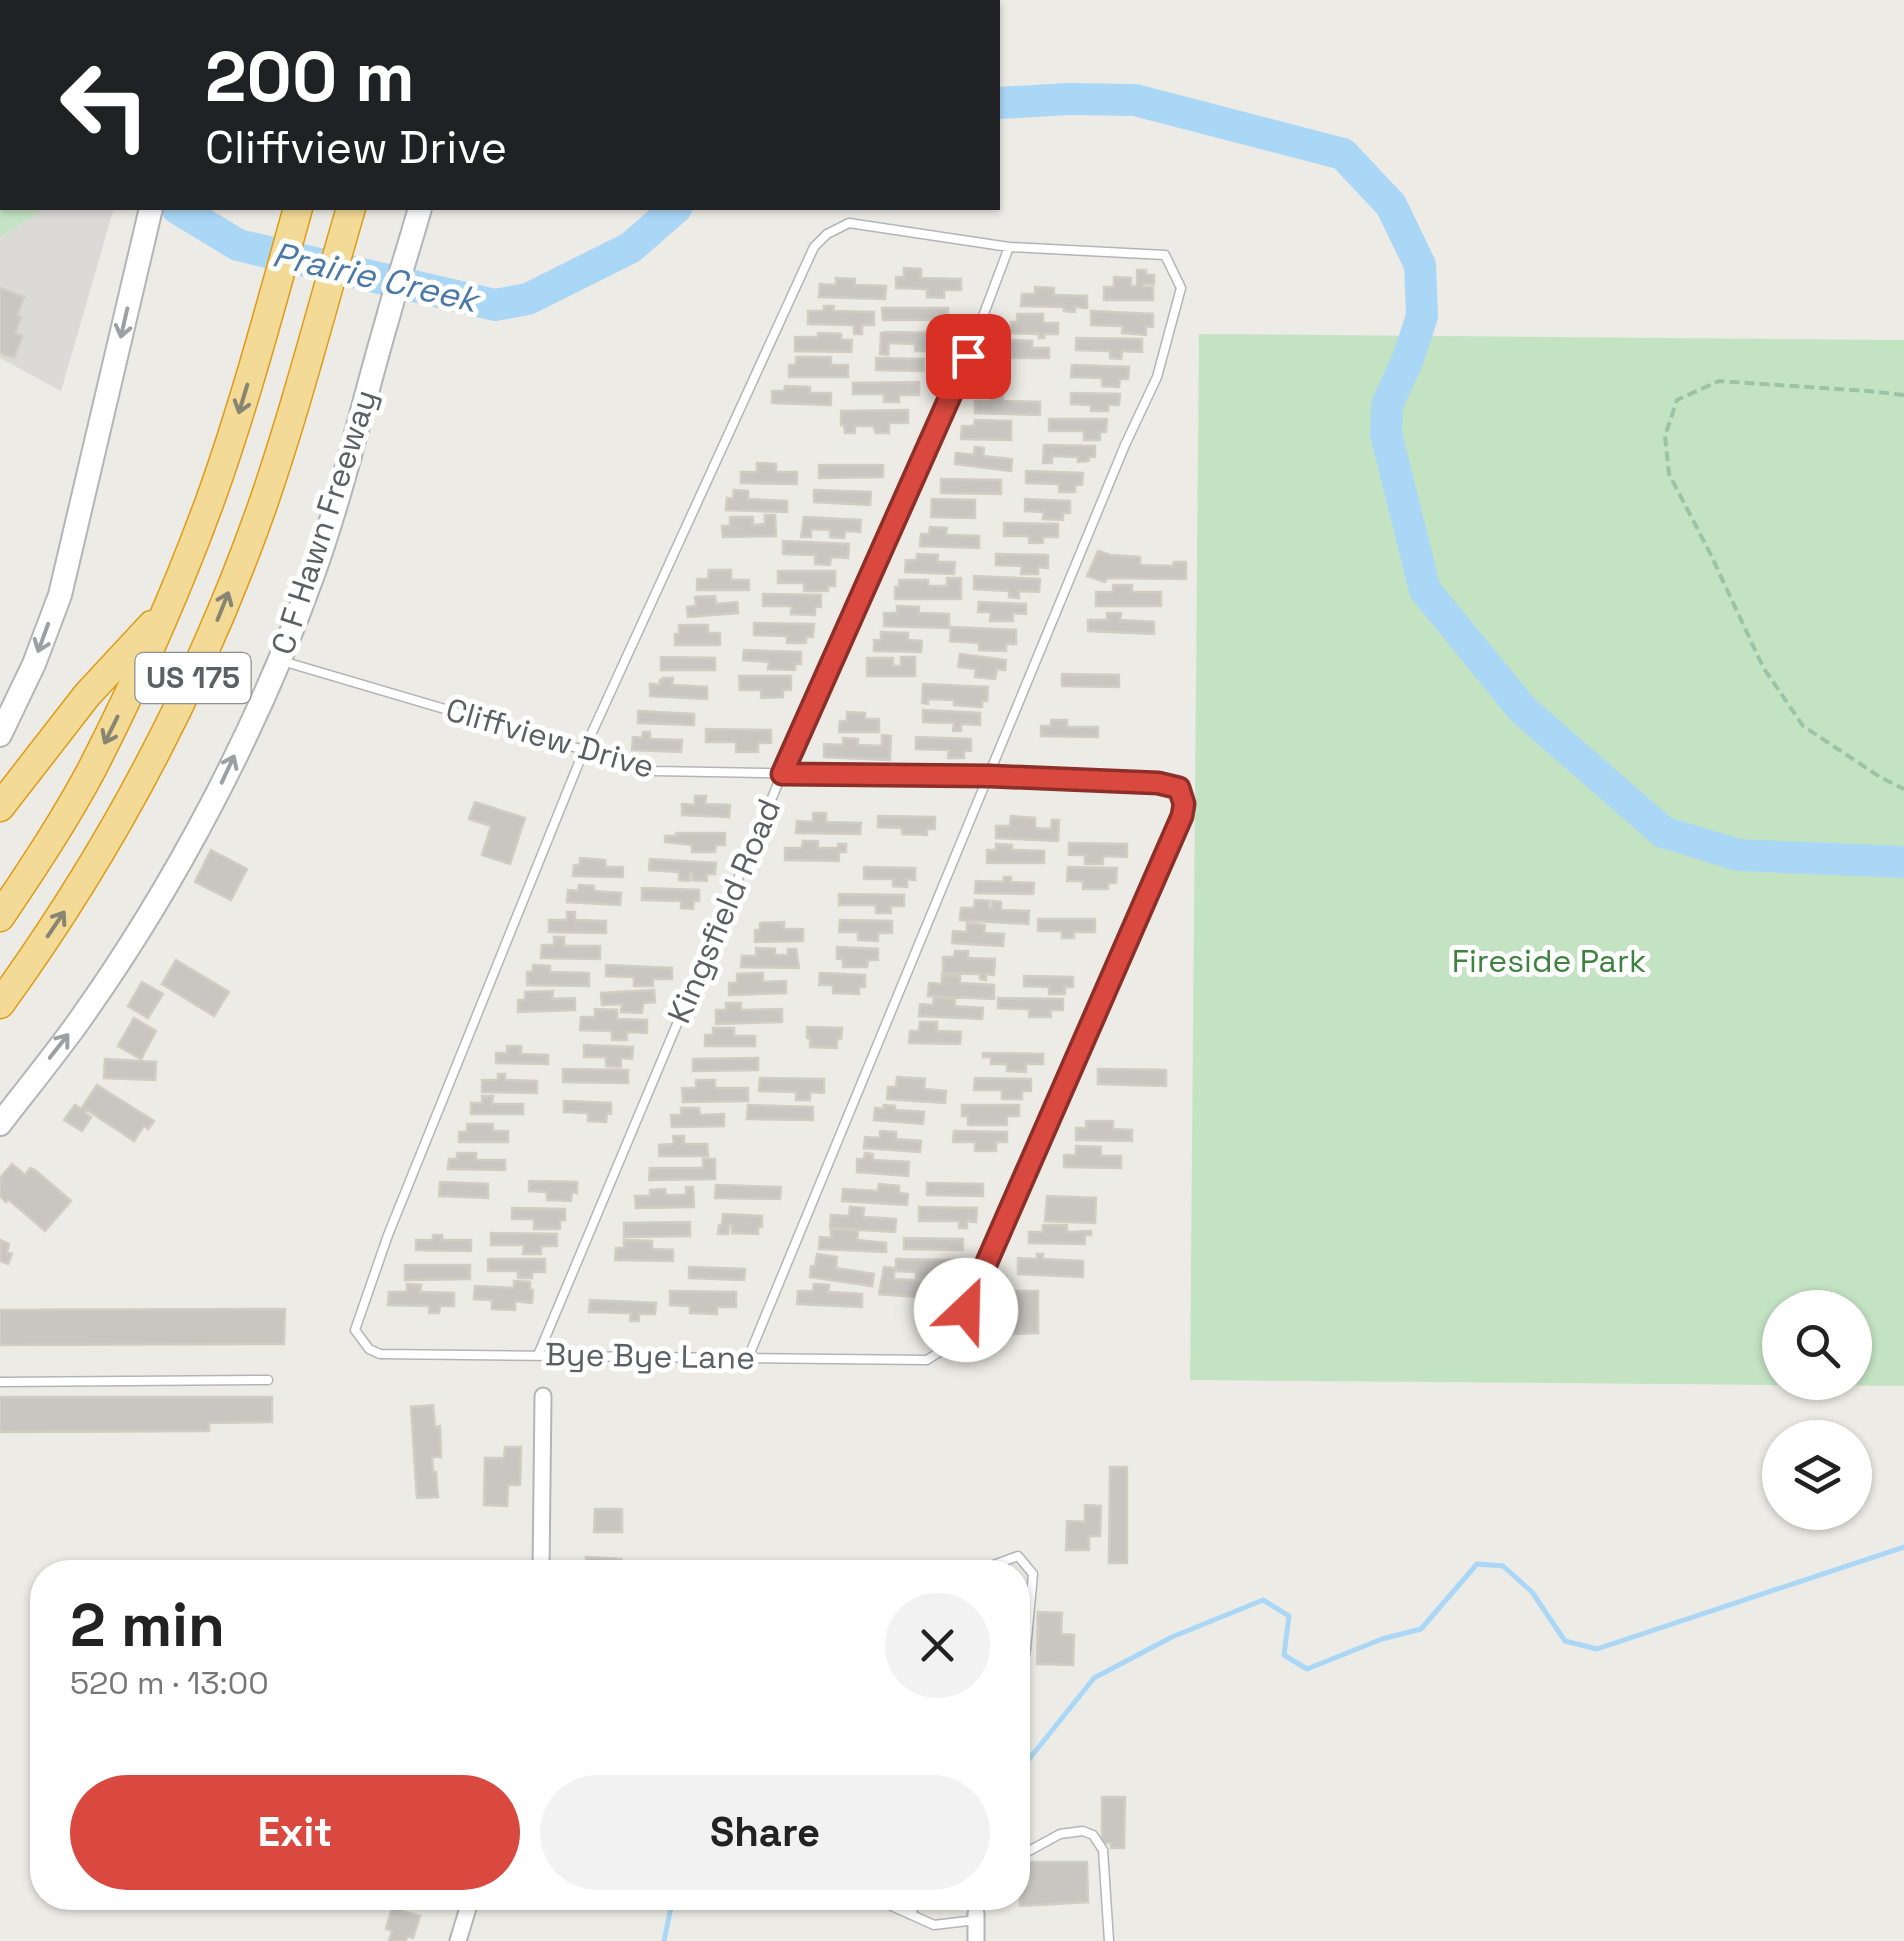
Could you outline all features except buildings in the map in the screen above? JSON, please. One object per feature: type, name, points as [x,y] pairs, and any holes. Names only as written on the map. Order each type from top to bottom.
[{"type":"highway","name":"US 175","points":[[0,917],[90,772],[167,610],[211,497],[297,210]]},
{"type":"highway","name":"C F Hawn Freeway","points":[[0,1004],[88,875],[184,697],[262,506],[348,215]]},
{"type":"highway","points":[[0,807],[87,695],[167,610]]},
{"type":"main road","name":"C F Hawn Freeway","points":[[0,1124],[79,1021],[166,888],[206,815],[279,660],[314,572],[347,469],[419,210]]},
{"type":"main road","points":[[0,735],[34,664],[60,595],[149,218]]},
{"type":"street","points":[[540,1560],[543,1396]]},
{"type":"street","points":[[458,1941],[467,1910]]},
{"type":"street","points":[[976,1916],[976,1941]]},
{"type":"lane","points":[[584,750],[814,248],[827,234],[849,223],[1009,247],[1165,256],[1181,288],[1157,378],[1125,445],[748,1358]]},
{"type":"lane","name":"Kingsfield Road","points":[[538,1355],[782,774],[968,356],[1009,247]]},
{"type":"lane","name":"Cliffview Drive","points":[[279,660],[654,771],[990,776],[1169,784],[1179,788],[1184,804],[1182,816],[950,1345]]},
{"type":"lane","name":"Bye Bye Lane","points":[[584,750],[388,1236],[355,1330],[369,1349],[380,1354],[927,1360],[950,1345]]},
{"type":"lane","points":[[0,1382],[268,1380]]},
{"type":"lane","points":[[1030,1570],[1030,1606]]},
{"type":"lane","points":[[1030,1850],[1060,1834],[1093,1834],[1103,1850],[1109,1941]]},
{"type":"lane","points":[[900,1910],[934,1924],[976,1916]]},
{"type":"lane","points":[[909,1914],[912,1910]]},
{"type":"path","points":[[1904,395],[1720,381],[1677,400],[1665,436],[1669,474],[1762,667],[1802,726],[1904,789]]},
{"type":"shaded area","points":[[43,210],[113,210],[61,391],[0,358],[0,237]]},
{"type":"green space","points":[[0,210],[43,210],[0,237]]},
{"type":"green space","name":"Fireside Park","points":[[1199,334],[1904,340],[1904,1386],[1872,1386],[1872,1290],[1762,1290],[1762,1385],[1190,1380]]},
{"type":"waterway","name":"Prairie Creek","points":[[1000,103],[1135,100],[1343,154],[1391,205],[1420,265],[1422,316],[1387,405],[1386,434],[1425,590],[1522,709],[1663,832],[1738,855],[1904,862]]},
{"type":"waterway","name":"Prairie Creek","points":[[180,210],[238,245],[495,305],[528,299],[630,248],[674,210]]},
{"type":"waterway","points":[[1030,1758],[1094,1678],[1172,1637],[1263,1600],[1289,1616],[1284,1655],[1307,1669],[1382,1639],[1421,1629],[1477,1564],[1503,1566],[1532,1592],[1565,1641],[1597,1649],[1904,1547]]},
{"type":"waterway","points":[[664,1941],[670,1910]]},
{"type":"route","points":[[966,1310],[1184,804],[1179,788],[1158,783],[782,774],[968,356]]}]
